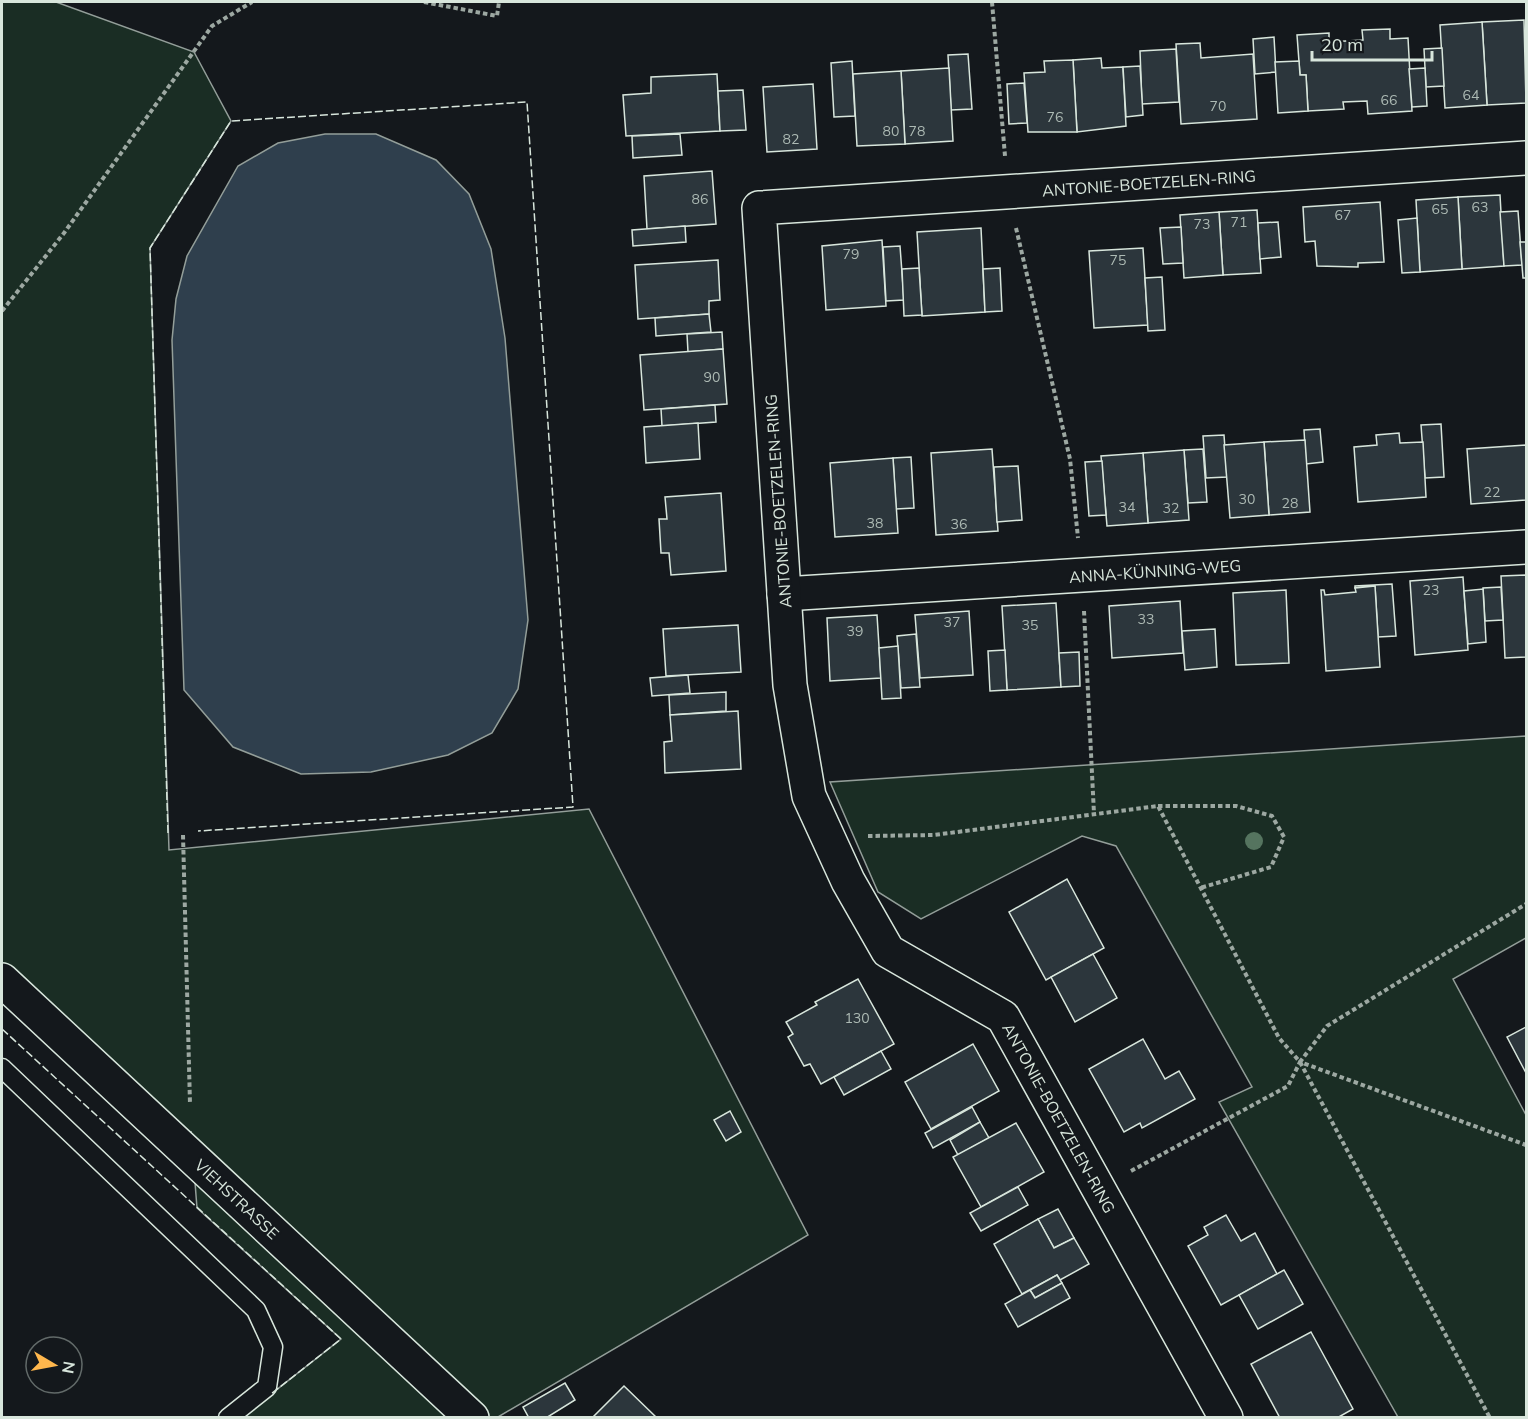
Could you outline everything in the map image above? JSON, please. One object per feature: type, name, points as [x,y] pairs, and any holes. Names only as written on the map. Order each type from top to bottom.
[{"type":"street","name":"ANTONIE-BOETZELEN-RING","points":[[1226,1418],[1003,1017],[888,951],[848,881],[809,796],[802,767],[790,685],[759,208],[1527,158]]},
{"type":"street","name":"ANNA-KÜNNING-WEG","points":[[784,594],[1527,547]]},
{"type":"street","name":"VIEHSTRASSE","points":[[2,980],[472,1418]]},
{"type":"lane","points":[[2,1068],[256,1310],[273,1347],[267,1387],[228,1418]]},
{"type":"path","points":[[2,311],[64,232],[212,26],[252,2]]},
{"type":"path","points":[[424,2],[497,16],[499,2]]},
{"type":"path","points":[[992,2],[1005,165]]},
{"type":"path","points":[[1014,219],[1070,459],[1082,575],[1094,814]]},
{"type":"path","points":[[1158,806],[1279,1038],[1300,1062],[1490,1418]]},
{"type":"path","points":[[828,837],[934,835],[1158,806],[1236,806],[1272,816],[1284,837],[1272,867],[1200,888]]},
{"type":"path","points":[[183,835],[190,1114]]},
{"type":"path","points":[[1098,1189],[1288,1086],[1300,1062],[1327,1026],[1527,904]]},
{"type":"path","points":[[1300,1062],[1527,1145]]},
{"type":"green space","points":[[2,2],[56,2],[194,52],[231,121],[150,248],[169,850],[589,809],[808,1235],[498,1417],[242,1417],[341,1339],[197,1208],[191,1131],[191,1137],[2,964]]},
{"type":"green space","points":[[1526,736],[1526,938],[1453,979],[1526,1115],[1526,1417],[1398,1417],[1219,1102],[1252,1087],[1116,846],[1082,836],[921,919],[878,892],[830,782]]},
{"type":"water","points":[[325,134],[376,134],[436,160],[469,194],[491,249],[505,338],[528,620],[518,689],[492,733],[448,755],[371,772],[301,774],[233,747],[184,690],[172,340],[176,299],[187,256],[238,166],[278,143]]},
{"type":"building","points":[[1524,20],[1526,103],[1487,105],[1482,22]]},
{"type":"building","points":[[1482,22],[1487,105],[1445,108],[1440,25]]},
{"type":"building","points":[[1390,29],[1390,39],[1408,38],[1412,111],[1368,114],[1367,101],[1343,102],[1344,109],[1308,111],[1306,75],[1300,75],[1297,35],[1329,33],[1329,42],[1363,40],[1362,30]]},
{"type":"building","points":[[1274,37],[1276,72],[1255,74],[1253,39]]},
{"type":"building","points":[[1200,43],[1201,58],[1253,54],[1257,119],[1181,124],[1176,44]]},
{"type":"building","points":[[1442,48],[1444,86],[1426,87],[1424,49]]},
{"type":"building","points":[[1176,49],[1179,102],[1142,104],[1140,51]]},
{"type":"building","points":[[968,54],[972,109],[951,110],[948,55]]},
{"type":"building","points":[[1101,58],[1102,68],[1123,67],[1126,126],[1077,132],[1073,60]]},
{"type":"building","points":[[1073,60],[1077,132],[1028,132],[1024,73],[1045,72],[1044,61]]},
{"type":"building","points":[[852,61],[855,116],[834,117],[831,63]]},
{"type":"building","points":[[1299,61],[1300,75],[1306,75],[1308,111],[1278,113],[1275,62]]},
{"type":"building","points":[[1140,66],[1143,115],[1126,117],[1123,67]]},
{"type":"building","points":[[949,68],[953,141],[905,144],[901,71]]},
{"type":"building","points":[[1425,68],[1427,106],[1412,107],[1409,69]]},
{"type":"building","points":[[901,71],[905,144],[857,146],[853,74]]},
{"type":"building","points":[[717,74],[720,131],[626,136],[623,95],[651,93],[651,77]]},
{"type":"building","points":[[1024,83],[1027,123],[1009,124],[1007,84]]},
{"type":"building","points":[[813,84],[817,149],[767,152],[763,87]]},
{"type":"building","points":[[743,90],[746,130],[720,131],[718,91]]},
{"type":"building","points":[[680,134],[682,155],[633,158],[632,136]]},
{"type":"building","points":[[712,171],[716,224],[647,229],[644,176]]},
{"type":"building","points":[[1500,195],[1504,266],[1462,269],[1458,197]]},
{"type":"building","points":[[1458,197],[1462,269],[1420,272],[1416,200]]},
{"type":"building","points":[[1380,202],[1384,262],[1358,263],[1358,267],[1317,266],[1315,241],[1305,242],[1303,207]]},
{"type":"building","points":[[1257,210],[1261,273],[1223,275],[1219,212]]},
{"type":"building","points":[[1518,211],[1522,265],[1504,266],[1500,212]]},
{"type":"building","points":[[1219,212],[1223,275],[1184,278],[1180,215]]},
{"type":"building","points":[[1417,218],[1420,272],[1402,273],[1398,220]]},
{"type":"building","points":[[1278,222],[1281,257],[1260,259],[1258,223]]},
{"type":"building","points":[[685,226],[686,242],[633,246],[632,230]]},
{"type":"building","points":[[1181,227],[1183,263],[1163,264],[1160,228]]},
{"type":"building","points":[[981,228],[985,312],[922,316],[917,232]]},
{"type":"building","points":[[882,240],[886,306],[826,310],[822,246]]},
{"type":"building","points":[[1520,242],[1526,242],[1526,278],[1523,278]]},
{"type":"building","points":[[900,246],[904,300],[886,301],[883,247]]},
{"type":"building","points":[[1143,248],[1148,325],[1094,328],[1089,251]]},
{"type":"building","points":[[718,260],[720,300],[709,301],[709,314],[638,319],[635,265]]},
{"type":"building","points":[[919,268],[922,315],[904,316],[902,269]]},
{"type":"building","points":[[1000,268],[1002,311],[985,312],[983,269]]},
{"type":"building","points":[[1162,277],[1165,330],[1148,331],[1145,278]]},
{"type":"building","points":[[709,314],[711,332],[656,336],[655,318]]},
{"type":"building","points":[[722,332],[723,349],[688,352],[687,334]]},
{"type":"building","points":[[723,349],[727,404],[644,410],[640,355]]},
{"type":"building","points":[[715,405],[716,422],[662,426],[661,409]]},
{"type":"building","points":[[698,423],[700,459],[646,463],[644,427]]},
{"type":"building","points":[[1441,424],[1444,477],[1425,478],[1421,425]]},
{"type":"building","points":[[1320,429],[1323,462],[1306,464],[1304,430]]},
{"type":"building","points":[[1399,433],[1400,443],[1423,442],[1426,497],[1358,502],[1354,447],[1377,445],[1376,435]]},
{"type":"building","points":[[1224,435],[1227,477],[1206,478],[1203,436]]},
{"type":"building","points":[[1305,440],[1310,512],[1269,515],[1264,442]]},
{"type":"building","points":[[1264,442],[1269,515],[1230,518],[1224,445]]},
{"type":"building","points":[[1526,445],[1526,500],[1471,504],[1467,449]]},
{"type":"building","points":[[992,449],[998,531],[936,535],[931,453]]},
{"type":"building","points":[[1203,449],[1207,502],[1188,503],[1184,450]]},
{"type":"building","points":[[1184,450],[1189,520],[1148,523],[1143,453]]},
{"type":"building","points":[[1143,453],[1148,523],[1107,526],[1101,456]]},
{"type":"building","points":[[911,457],[914,508],[896,509],[893,458]]},
{"type":"building","points":[[893,458],[898,533],[835,537],[830,463]]},
{"type":"building","points":[[1102,461],[1106,515],[1089,516],[1085,462]]},
{"type":"building","points":[[1018,466],[1022,520],[997,522],[994,467]]},
{"type":"building","points":[[721,493],[726,571],[671,575],[669,553],[661,553],[659,519],[667,519],[665,497]]},
{"type":"building","points":[[1526,575],[1526,657],[1505,658],[1501,576]]},
{"type":"building","points":[[1463,577],[1468,650],[1415,655],[1410,581]]},
{"type":"building","points":[[1392,584],[1396,636],[1378,637],[1375,586],[1355,588],[1355,586]]},
{"type":"building","points":[[1375,586],[1380,667],[1326,671],[1321,590],[1324,590],[1325,595],[1356,592],[1355,588]]},
{"type":"building","points":[[1501,587],[1503,620],[1485,621],[1483,588]]},
{"type":"building","points":[[1483,589],[1486,642],[1468,644],[1464,591]]},
{"type":"building","points":[[1286,590],[1289,663],[1236,665],[1233,593]]},
{"type":"building","points":[[1180,601],[1183,653],[1112,658],[1109,606]]},
{"type":"building","points":[[1056,603],[1061,687],[1007,690],[1002,606]]},
{"type":"building","points":[[969,611],[973,675],[920,678],[915,615]]},
{"type":"building","points":[[877,615],[881,678],[830,681],[827,618]]},
{"type":"building","points":[[738,625],[741,672],[666,676],[663,629]]},
{"type":"building","points":[[1215,629],[1217,667],[1185,670],[1182,631]]},
{"type":"building","points":[[916,634],[920,687],[901,688],[897,636]]},
{"type":"building","points":[[898,646],[901,698],[882,699],[879,648]]},
{"type":"building","points":[[1005,650],[1007,690],[990,691],[988,651]]},
{"type":"building","points":[[1079,652],[1080,686],[1061,687],[1059,653]]},
{"type":"building","points":[[688,675],[690,693],[652,696],[650,678]]},
{"type":"building","points":[[726,692],[726,711],[670,715],[669,695]]},
{"type":"building","points":[[738,711],[741,769],[665,773],[664,742],[672,741],[670,715]]},
{"type":"building","points":[[1067,879],[1104,948],[1046,980],[1009,912]]},
{"type":"building","points":[[1093,954],[1117,998],[1075,1022],[1051,977]]},
{"type":"building","points":[[858,979],[894,1044],[821,1084],[810,1064],[804,1066],[788,1037],[793,1034],[786,1022],[817,1005],[815,1002]]},
{"type":"building","points":[[1526,1027],[1526,1073],[1507,1037]]},
{"type":"building","points":[[1143,1039],[1165,1079],[1179,1071],[1195,1099],[1142,1128],[1140,1123],[1124,1132],[1089,1069]]},
{"type":"building","points":[[973,1044],[999,1091],[931,1129],[905,1082]]},
{"type":"building","points":[[881,1051],[891,1069],[844,1095],[834,1077]]},
{"type":"building","points":[[972,1107],[980,1122],[933,1148],[925,1133]]},
{"type":"building","points":[[730,1111],[741,1132],[726,1141],[714,1120]]},
{"type":"building","points":[[980,1122],[989,1138],[958,1155],[950,1140]]},
{"type":"building","points":[[1016,1123],[1044,1172],[981,1207],[953,1157]]},
{"type":"building","points":[[1018,1187],[1028,1205],[981,1231],[970,1213]]},
{"type":"building","points":[[1058,1209],[1074,1238],[1054,1248],[1038,1219]]},
{"type":"building","points":[[1226,1215],[1241,1241],[1255,1233],[1277,1274],[1221,1305],[1188,1246],[1208,1235],[1204,1227]]},
{"type":"building","points":[[1038,1219],[1054,1248],[1074,1238],[1089,1264],[1060,1280],[1057,1275],[1022,1294],[994,1244]]},
{"type":"building","points":[[1284,1270],[1303,1304],[1258,1329],[1239,1295]]},
{"type":"building","points":[[1057,1275],[1062,1283],[1035,1298],[1030,1290]]},
{"type":"building","points":[[1062,1283],[1070,1298],[1018,1327],[1005,1304],[1030,1290],[1035,1298]]},
{"type":"building","points":[[1311,1332],[1353,1409],[1337,1418],[1280,1418],[1251,1364]]},
{"type":"building","points":[[565,1383],[575,1400],[546,1418],[529,1418],[523,1407]]},
{"type":"building","points":[[624,1386],[657,1418],[592,1418]]},
{"type":"fence","points":[[168,833],[150,248],[231,121],[527,102],[573,807],[198,831]]},
{"type":"fence","points":[[2,1029],[341,1339],[271,1394]]}]
